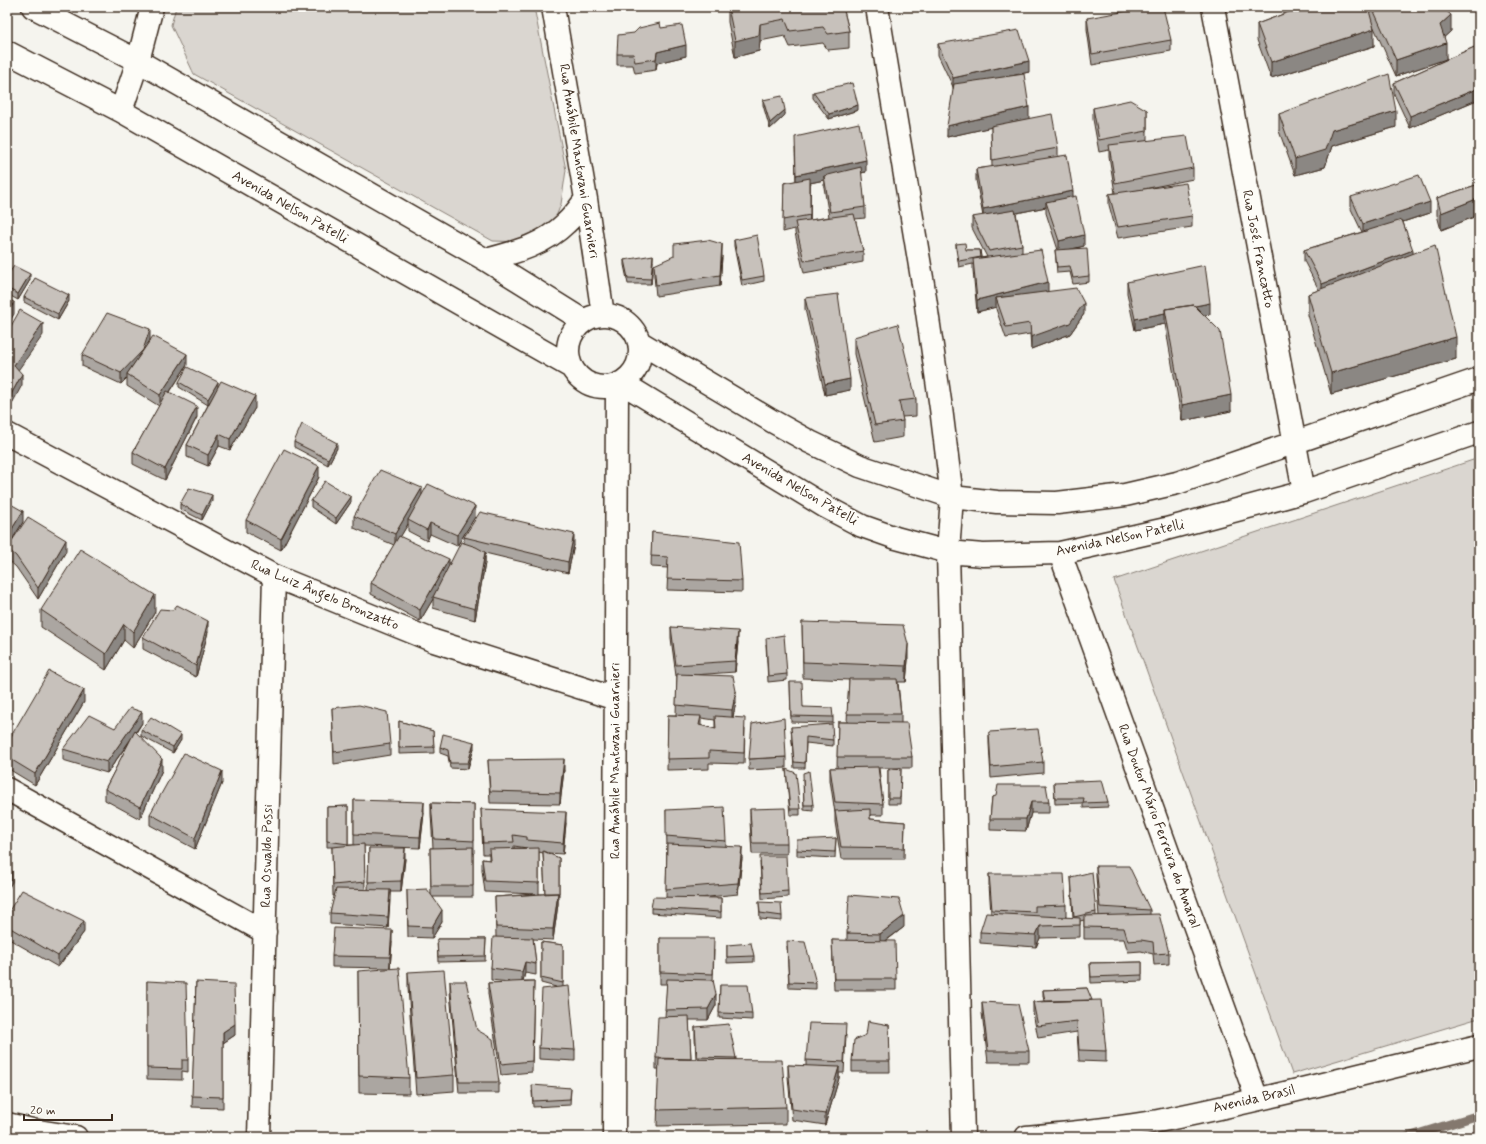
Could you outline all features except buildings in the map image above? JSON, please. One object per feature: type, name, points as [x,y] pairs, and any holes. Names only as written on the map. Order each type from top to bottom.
[{"type":"street","points":[[33,7],[138,61],[486,260],[593,318],[617,317],[629,324],[637,335],[641,351],[640,361],[636,370],[630,377],[620,384],[606,388],[591,386],[579,378],[571,367],[568,353],[570,338],[573,332],[593,318]]},
{"type":"street","points":[[121,111],[138,61],[152,7]]},
{"type":"street","name":"Rua Amábile Mantovani Guarnieri","points":[[553,7],[586,199],[593,318]]},
{"type":"street","points":[[877,7],[923,284],[952,498],[948,552],[963,1137]]},
{"type":"street","name":"Rua José. Francatto","points":[[1213,7],[1304,492]]},
{"type":"street","name":"Avenida Nelson Patelli","points":[[7,52],[121,111],[571,367]]},
{"type":"street","points":[[486,260],[520,252],[549,237],[567,223],[586,199]]},
{"type":"street","points":[[639,342],[772,421],[810,442],[860,466],[952,498],[997,502],[1057,503],[1125,495],[1177,482],[1479,379]]},
{"type":"street","name":"Rua Amábile Mantovani Guarnieri","points":[[614,1137],[616,699],[620,384]]},
{"type":"street","name":"Avenida Nelson Patelli","points":[[620,384],[826,507],[862,526],[896,538],[948,552],[982,555],[1060,553],[1166,529],[1304,492],[1479,432]]},
{"type":"street","name":"Rua Luiz Ângelo Bronzatto","points":[[7,434],[274,576],[434,641],[616,699]]},
{"type":"street","name":"Rua Doutor Mário Ferreira do Amaral","points":[[1060,553],[1257,1099]]},
{"type":"street","name":"Rua Oswaldo Possi","points":[[259,1137],[274,576]]},
{"type":"street","points":[[7,789],[265,932]]},
{"type":"street","name":"Avenida Brasil","points":[[1026,1137],[1099,1130],[1157,1121],[1257,1099],[1479,1046]]},
{"type":"street","points":[[7,1124],[32,1130],[76,1137]]},
{"type":"shaded area","points":[[176,7],[534,7],[566,170],[561,204],[550,232],[526,242],[493,241],[194,74],[171,25]]},
{"type":"shaded area","points":[[1479,458],[1479,1018],[1292,1074],[1114,580]]},
{"type":"waterway","points":[[1408,1137],[1479,1115]]}]
